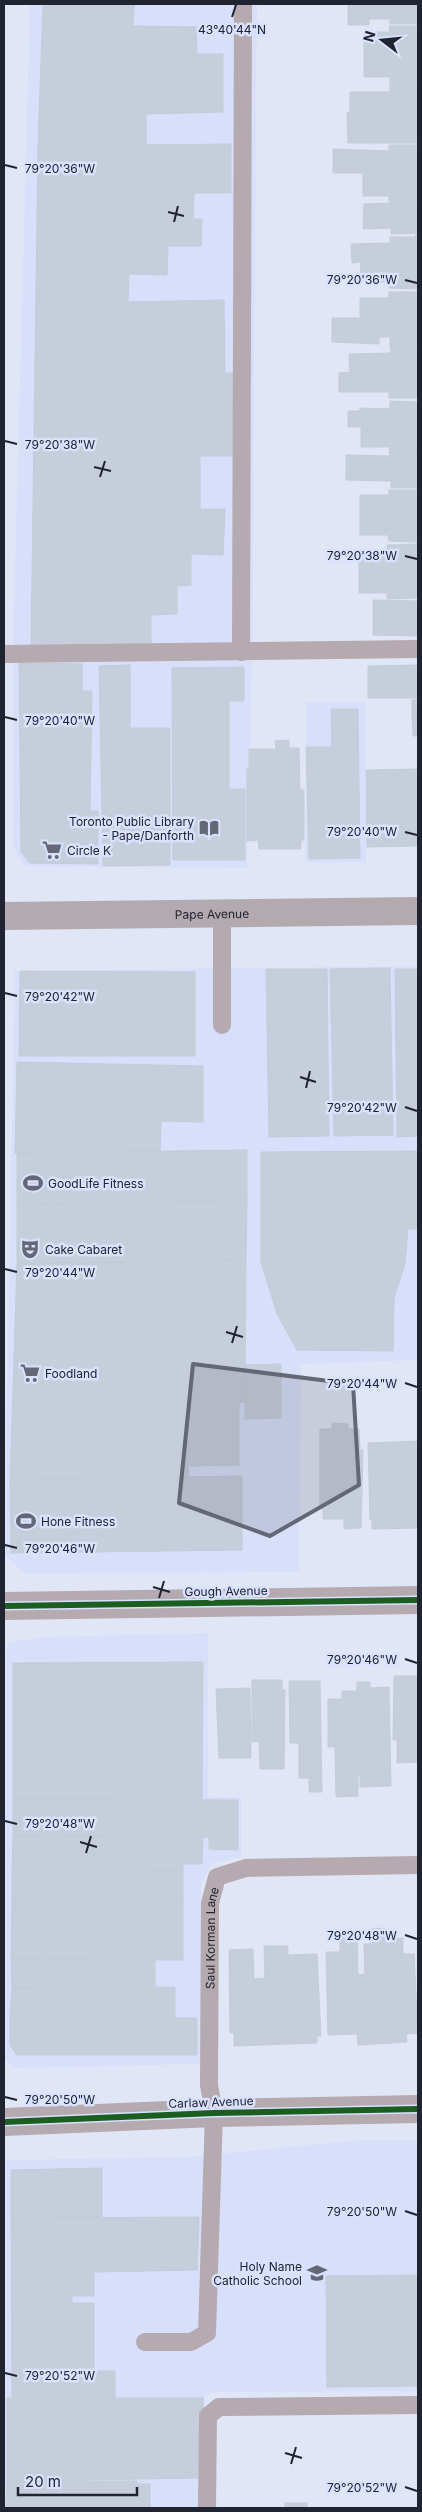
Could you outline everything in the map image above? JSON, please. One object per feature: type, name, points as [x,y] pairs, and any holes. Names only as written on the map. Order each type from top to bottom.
[{"type":"main road","name":"Pape Avenue","points":[[4,916],[418,911]]},
{"type":"street","name":"Gough Avenue","points":[[4,1606],[418,1600]]},
{"type":"street","name":"Carlaw Avenue","points":[[4,2122],[214,2113],[418,2109]]},
{"type":"lane","points":[[241,652],[243,4]]},
{"type":"lane","points":[[4,654],[418,649]]},
{"type":"lane","points":[[222,914],[222,1025]]},
{"type":"lane","name":"Saul Korman Lane","points":[[214,2113],[209,2085],[210,1903],[217,1877],[246,1868],[418,1865]]},
{"type":"lane","points":[[145,2342],[191,2342],[207,2333],[214,2113]]},
{"type":"lane","points":[[207,2508],[208,2416],[219,2407],[418,2405]]},
{"type":"highlighted area","points":[[193,1364],[353,1384],[359,1485],[270,1536],[179,1503]]},
{"type":"shaded area","points":[[30,4],[257,4],[252,661],[247,868],[25,866],[14,848],[13,645]]},
{"type":"shaded area","points":[[306,702],[365,702],[366,862],[306,862]]},
{"type":"shaded area","points":[[418,966],[417,1360],[301,1364],[299,1572],[24,1573],[4,1554],[15,971]]},
{"type":"shaded area","points":[[208,1633],[208,1797],[241,1797],[241,1857],[212,1863],[201,1884],[201,2064],[14,2068],[4,2058],[4,1660],[9,1642],[45,1637]]},
{"type":"shaded area","points":[[362,2140],[418,2140],[418,2391],[215,2392],[205,2394],[204,2508],[4,2508],[4,2160],[187,2157]]},
{"type":"building","points":[[43,4],[134,4],[133,26],[196,27],[197,54],[223,54],[223,112],[146,114],[146,145],[231,144],[231,193],[194,193],[193,219],[202,219],[201,246],[168,246],[167,275],[129,274],[128,302],[224,300],[225,373],[236,373],[236,456],[200,456],[200,509],[225,509],[223,555],[191,554],[191,585],[177,586],[177,614],[151,615],[151,645],[31,647],[38,147]]},
{"type":"building","points":[[348,4],[418,4],[418,24],[390,24],[390,19],[369,19],[369,25],[348,25]]},
{"type":"building","points":[[389,26],[418,26],[418,83],[390,83],[390,77],[364,77],[364,32],[390,32]]},
{"type":"building","points":[[390,84],[418,84],[418,143],[348,143],[347,112],[350,113],[350,92],[390,92]]},
{"type":"building","points":[[389,145],[418,145],[418,202],[389,202],[389,196],[363,196],[363,173],[333,173],[333,149],[389,151]]},
{"type":"building","points":[[418,203],[418,233],[391,234],[391,228],[363,229],[364,204]]},
{"type":"building","points":[[415,235],[418,235],[418,289],[389,288],[389,282],[360,282],[361,262],[352,263],[351,244],[390,243],[390,237],[416,237]]},
{"type":"building","points":[[389,292],[418,292],[418,344],[390,345],[390,337],[379,337],[379,344],[332,342],[332,318],[360,318],[360,298],[389,298]]},
{"type":"building","points":[[390,345],[418,345],[418,398],[389,398],[389,392],[339,392],[339,373],[350,372],[349,354],[391,353]]},
{"type":"building","points":[[390,401],[418,402],[418,454],[389,454],[390,447],[361,447],[361,427],[348,427],[348,411],[360,411],[360,408],[390,409]]},
{"type":"building","points":[[391,454],[418,454],[418,488],[391,488],[391,481],[346,480],[346,455],[391,456]]},
{"type":"building","points":[[389,490],[418,490],[418,542],[389,541],[388,535],[360,535],[360,495],[389,495]]},
{"type":"building","points":[[418,544],[418,598],[387,599],[387,593],[359,593],[359,551],[387,551],[387,545]]},
{"type":"building","points":[[373,600],[418,601],[418,636],[373,635]]},
{"type":"building","points":[[19,663],[82,664],[82,691],[92,691],[90,811],[98,811],[98,864],[30,863],[21,852]]},
{"type":"building","points":[[130,665],[130,728],[170,728],[170,865],[103,866],[99,666]]},
{"type":"building","points":[[418,665],[418,698],[368,698],[368,666]]},
{"type":"building","points":[[244,667],[244,701],[229,701],[229,789],[245,789],[245,860],[173,860],[172,668]]},
{"type":"building","points":[[412,700],[418,700],[418,716],[412,716]]},
{"type":"building","points":[[331,709],[358,709],[360,858],[309,859],[306,747],[332,747]]},
{"type":"building","points":[[412,716],[418,716],[418,736],[413,736]]},
{"type":"building","points":[[289,740],[289,748],[299,748],[300,790],[304,790],[304,840],[301,840],[301,849],[259,849],[258,840],[247,841],[247,769],[249,769],[249,749],[276,749],[275,741]]},
{"type":"building","points":[[418,769],[418,846],[367,847],[366,770]]},
{"type":"building","points":[[390,968],[393,1135],[334,1136],[330,969]]},
{"type":"building","points":[[266,969],[327,969],[329,1136],[269,1137]]},
{"type":"building","points":[[395,969],[418,969],[418,1136],[397,1137]]},
{"type":"building","points":[[20,971],[195,972],[195,1056],[19,1056]]},
{"type":"building","points":[[17,1062],[203,1066],[203,1122],[161,1121],[160,1151],[15,1153]]},
{"type":"building","points":[[247,1150],[247,1200],[17,1205],[17,1153]]},
{"type":"building","points":[[418,1151],[418,1229],[408,1229],[405,1264],[394,1298],[393,1351],[297,1350],[277,1314],[261,1262],[261,1152]]},
{"type":"building","points":[[247,1200],[246,1260],[17,1264],[17,1205]]},
{"type":"building","points":[[246,1260],[245,1402],[239,1403],[239,1465],[188,1466],[189,1477],[10,1480],[17,1264]]},
{"type":"building","points":[[281,1364],[281,1418],[245,1419],[245,1365]]},
{"type":"building","points":[[332,1423],[348,1424],[348,1429],[359,1429],[360,1450],[363,1450],[361,1528],[344,1529],[344,1519],[323,1519],[323,1509],[320,1509],[320,1429],[332,1429]]},
{"type":"building","points":[[418,1441],[418,1528],[372,1529],[372,1520],[370,1520],[368,1443]]},
{"type":"building","points":[[242,1476],[242,1550],[11,1553],[10,1480]]},
{"type":"building","points":[[203,1662],[202,1800],[13,1799],[13,1663]]},
{"type":"building","points":[[394,1676],[418,1676],[418,1762],[397,1763],[397,1740],[393,1740]]},
{"type":"building","points":[[252,1680],[282,1680],[282,1690],[285,1690],[284,1769],[260,1769],[259,1741],[252,1742]]},
{"type":"building","points":[[289,1681],[320,1681],[322,1792],[309,1792],[309,1778],[299,1778],[299,1743],[290,1743]]},
{"type":"building","points":[[357,1682],[370,1682],[370,1688],[389,1687],[391,1786],[360,1787],[360,1776],[358,1776],[358,1796],[336,1797],[335,1747],[328,1747],[328,1699],[342,1699],[342,1691],[357,1691]]},
{"type":"building","points":[[250,1688],[251,1758],[219,1758],[216,1689]]},
{"type":"building","points":[[13,1799],[238,1800],[238,1850],[209,1849],[209,1837],[13,1836]]},
{"type":"building","points":[[13,1836],[203,1837],[202,1864],[183,1864],[183,1871],[12,1870]]},
{"type":"building","points":[[12,1870],[183,1871],[183,1902],[12,1901]]},
{"type":"building","points":[[12,1901],[183,1902],[183,1960],[11,1959]]},
{"type":"building","points":[[385,1928],[386,1939],[403,1938],[403,1954],[414,1954],[418,2033],[406,2034],[407,2042],[358,2045],[357,2034],[328,2035],[326,1952],[340,1952],[340,1938],[357,1937],[358,1975],[365,1974],[364,1944],[370,1944],[371,1929]]},
{"type":"building","points":[[264,1946],[288,1946],[288,1955],[317,1954],[321,2036],[317,2036],[317,2043],[234,2046],[234,2033],[230,2033],[229,1950],[253,1949],[254,1979],[265,1978]]},
{"type":"building","points":[[11,1959],[155,1960],[155,1988],[12,1988]]},
{"type":"building","points":[[175,1987],[175,2018],[10,2018],[12,1988]]},
{"type":"building","points":[[10,2018],[197,2018],[197,2055],[17,2055],[10,2045]]},
{"type":"building","points":[[102,2168],[102,2217],[11,2218],[11,2170]]},
{"type":"building","points":[[199,2217],[197,2270],[94,2272],[94,2296],[72,2296],[72,2303],[94,2303],[94,2371],[115,2371],[115,2398],[203,2398],[202,2478],[7,2481],[7,2398],[12,2398],[11,2218]]},
{"type":"building","name":"Holy Name Catholic School","points":[[418,2275],[418,2386],[327,2387],[326,2276]]},
{"type":"building","points":[[7,2481],[137,2481],[137,2484],[150,2484],[150,2508],[6,2508]]},
{"type":"building","points":[[285,2503],[307,2503],[307,2508],[285,2508]]},
{"type":"cycle path","points":[[4,1606],[418,1600]]},
{"type":"cycle path","points":[[4,2122],[214,2113],[418,2109]]},
{"type":"place","name":"Toronto Public Library - Pape/Danforth","points":[[209,828]]},
{"type":"place","name":"Circle K","points":[[52,850]]},
{"type":"place","name":"GoodLife Fitness","points":[[33,1183]]},
{"type":"place","name":"Cake Cabaret","points":[[30,1249]]},
{"type":"place","name":"Foodland","points":[[30,1373]]},
{"type":"place","name":"Hone Fitness","points":[[26,1521]]},
{"type":"place","name":"Holy Name Catholic School","points":[[317,2273]]}]
